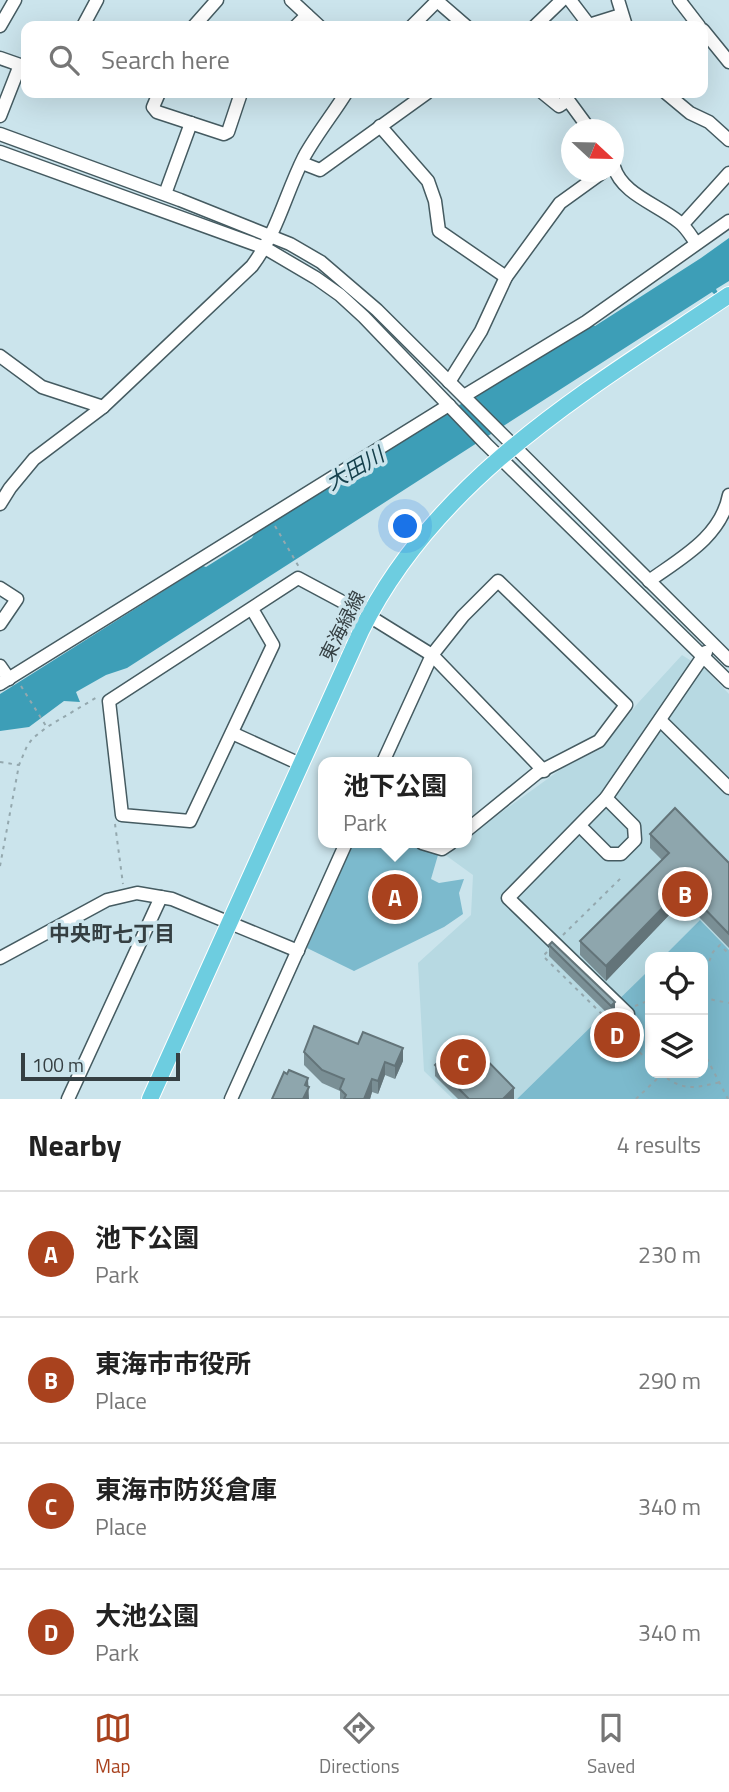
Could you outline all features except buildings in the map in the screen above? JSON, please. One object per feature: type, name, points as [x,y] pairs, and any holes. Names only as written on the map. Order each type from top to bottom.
[{"type":"main road","name":"東海緑線","points":[[150,1099],[369,615],[422,536],[499,456],[508,440],[729,295]]},
{"type":"street","points":[[0,26],[15,0]]},
{"type":"street","points":[[86,21],[97,0]]},
{"type":"street","points":[[198,21],[217,0]]},
{"type":"street","points":[[291,0],[314,21]]},
{"type":"street","points":[[417,21],[437,0],[460,21]]},
{"type":"street","points":[[540,21],[562,0]]},
{"type":"street","points":[[570,0],[586,21]]},
{"type":"street","points":[[618,0],[623,20]]},
{"type":"street","points":[[679,0],[695,21]]},
{"type":"street","points":[[301,21],[307,15]]},
{"type":"street","points":[[708,36],[729,62]]},
{"type":"street","points":[[0,58],[21,65]]},
{"type":"street","points":[[0,116],[21,70]]},
{"type":"street","points":[[156,98],[152,107],[157,112],[221,133],[228,132],[239,98]]},
{"type":"street","points":[[0,504],[34,459],[103,407],[252,266],[268,242],[302,163],[343,98]]},
{"type":"street","points":[[302,163],[320,170],[420,98]]},
{"type":"street","points":[[549,98],[559,106],[568,100],[582,119]]},
{"type":"street","points":[[672,98],[690,113],[709,121],[729,139]]},
{"type":"street","points":[[165,194],[191,123]]},
{"type":"street","points":[[380,126],[428,181],[435,201],[439,231],[506,277]]},
{"type":"street","points":[[0,134],[165,194],[268,242],[340,295],[486,444],[729,682]]},
{"type":"street","points":[[0,152],[268,242],[290,244],[321,262],[377,310],[729,660]]},
{"type":"street","points":[[683,224],[729,173]]},
{"type":"street","points":[[449,382],[481,331],[506,277],[560,203],[589,182]]},
{"type":"street","points":[[619,182],[683,224],[696,243]]},
{"type":"street","points":[[465,398],[586,322],[729,221]]},
{"type":"street","points":[[0,356],[42,387],[103,407]]},
{"type":"street","points":[[0,666],[9,681],[451,407]]},
{"type":"street","points":[[649,581],[698,546],[715,528],[727,507],[729,495]]},
{"type":"street","points":[[252,609],[273,645],[190,821],[122,815],[109,701],[298,578],[369,615],[432,656],[544,771]]},
{"type":"street","points":[[385,757],[432,656],[463,616],[498,581],[626,705],[599,741],[537,774],[472,826]]},
{"type":"street","points":[[0,588],[17,598],[0,624]]},
{"type":"street","points":[[626,1012],[509,898],[606,798],[713,643]]},
{"type":"street","points":[[660,720],[729,788]]},
{"type":"street","points":[[232,733],[300,764]]},
{"type":"street","points":[[580,826],[608,854],[621,855],[635,840],[634,826],[606,798]]},
{"type":"street","points":[[232,1099],[344,848]]},
{"type":"street","points":[[0,958],[107,900],[137,893],[172,899],[298,951]]},
{"type":"street","points":[[68,1099],[161,897]]},
{"type":"path","points":[[271,519],[298,565]]},
{"type":"path","points":[[9,681],[47,727]]},
{"type":"path","points":[[0,866],[19,765],[33,738],[99,695]]},
{"type":"path","points":[[0,762],[19,765]]},
{"type":"path","points":[[708,964],[713,952],[720,945],[729,954]]},
{"type":"path","points":[[708,999],[729,1003]]},
{"type":"path","points":[[645,1002],[626,1012],[615,1027],[645,1058]]},
{"type":"path","points":[[708,1060],[728,1099]]},
{"type":"path","points":[[636,1099],[657,1078]]},
{"type":"path","points":[[667,1078],[689,1089],[721,1082]]},
{"type":"shaded area","points":[[729,238],[729,281],[716,289],[718,293],[715,295],[712,292],[127,668],[106,675],[76,692],[80,702],[64,701],[29,727],[0,731],[0,694],[203,566],[206,567],[252,538],[254,534],[590,323],[595,326]]},
{"type":"shaded area","points":[[682,655],[707,671],[729,694],[729,950],[699,921],[668,952],[645,952],[645,974],[517,1099],[453,1099],[424,1071],[418,963],[471,915],[473,875],[444,854],[452,848],[472,848],[472,833],[564,767],[601,749]]},
{"type":"shaded area","points":[[351,848],[418,848],[438,855],[431,879],[439,883],[464,879],[459,893],[463,914],[444,927],[354,971],[307,948]]},
{"type":"shaded area","points":[[700,920],[729,950],[729,1099],[517,1099],[645,974],[645,1078],[708,1078],[708,952],[668,952]]},
{"type":"place","name":"東海市市役所","points":[[685,894]]},
{"type":"place","name":"池下公園","points":[[395,897]]},
{"type":"place","name":"大池公園","points":[[617,1035]]},
{"type":"place","name":"東海市防災倉庫","points":[[463,1062]]},
{"type":"district","name":"中央町七丁目","points":[[112,934]]},
{"type":"water label","name":"大田川","points":[[355,469]]}]
